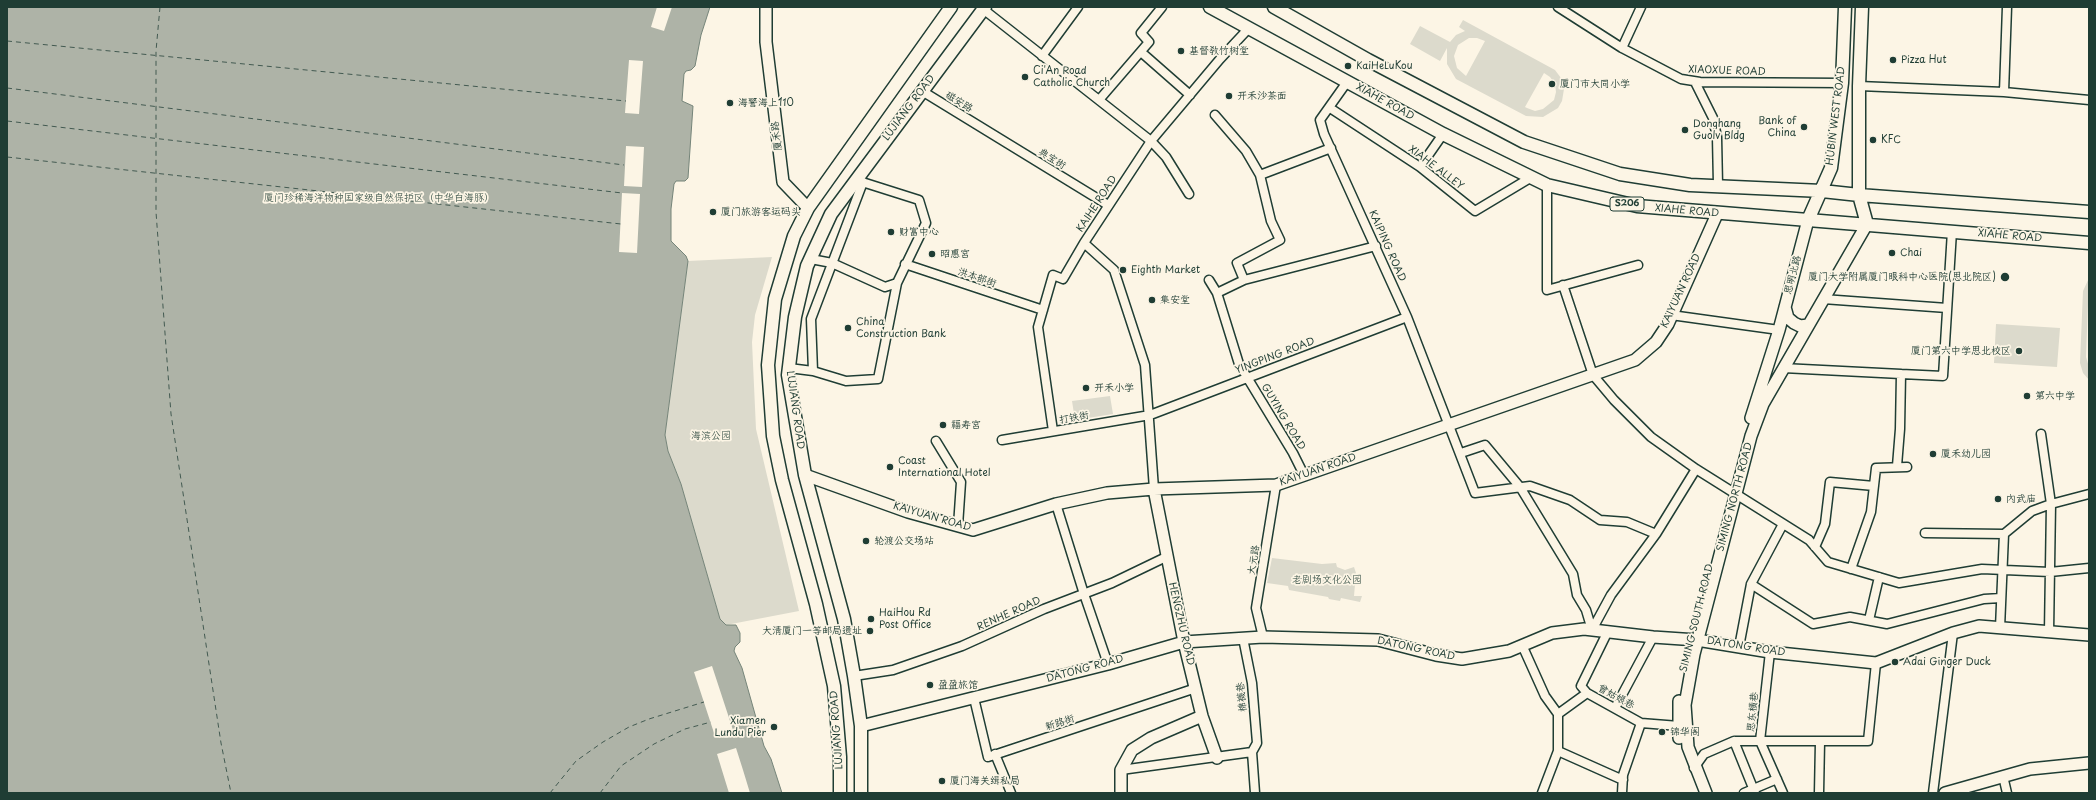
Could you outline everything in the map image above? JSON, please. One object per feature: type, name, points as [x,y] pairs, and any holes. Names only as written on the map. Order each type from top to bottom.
[{"type":"main road","name":"LUJIANG ROAD","points":[[840,793],[840,758],[834,686],[816,604],[782,480],[773,436],[768,365],[775,299],[794,236],[808,208],[951,7]]},
{"type":"main road","name":"XIAHE ROAD","points":[[1210,7],[1444,134],[1530,178],[1547,185],[1637,206],[1717,214],[1867,224],[2089,243]]},
{"type":"main road","points":[[1274,7],[1368,60],[1524,142],[1620,174],[1690,185],[1718,185],[1822,191],[2089,212]]},
{"type":"main road","name":"HUBIN WEST ROAD","points":[[1808,220],[1831,168],[1842,83],[1845,7]]},
{"type":"main road","name":"HUBIN WEST ROAD","points":[[1862,7],[1859,86],[1859,195],[1867,224]]},
{"type":"main road","name":"LUJIANG ROAD","points":[[861,793],[861,726],[854,676],[844,619],[805,475],[788,375],[795,317],[811,259],[831,214],[859,181],[922,91],[984,8]]},
{"type":"street","name":"厦禾路","points":[[766,7],[766,42],[783,182],[808,208]]},
{"type":"street","points":[[1042,56],[1078,7]]},
{"type":"street","points":[[1098,100],[1149,42],[1141,34],[1162,7]]},
{"type":"street","name":"XIAOXUE ROAD","points":[[1558,7],[1622,48],[1681,79],[1695,82],[1842,83]]},
{"type":"street","points":[[1622,48],[1642,7]]},
{"type":"street","points":[[2004,92],[2007,7]]},
{"type":"street","points":[[984,8],[1042,56],[1151,141],[1166,157],[1189,194]]},
{"type":"street","name":"KAIHE ROAD","points":[[1154,489],[1150,415],[1145,365],[1114,270],[1084,243],[1151,141],[1249,28]]},
{"type":"street","points":[[1141,52],[1190,95]]},
{"type":"street","name":"KAIPING ROAD","points":[[1347,82],[1330,108],[1320,120],[1324,134],[1407,317],[1460,453]]},
{"type":"street","points":[[1695,82],[1713,118],[1717,137],[1718,185]]},
{"type":"street","points":[[1859,86],[2004,92],[2089,100]]},
{"type":"street","name":"磁安路","points":[[922,91],[986,130]]},
{"type":"street","name":"XIAHE ALLEY","points":[[1330,108],[1420,167],[1475,211],[1530,178]]},
{"type":"street","points":[[1215,115],[1246,151],[1260,175],[1271,221],[1280,240],[1237,263],[1244,280]]},
{"type":"street","name":"典宝街","points":[[986,130],[1108,205]]},
{"type":"street","points":[[1420,167],[1444,134]]},
{"type":"street","points":[[1260,175],[1331,148]]},
{"type":"street","points":[[789,368],[813,371],[846,381],[878,379],[897,283],[926,223],[919,200],[859,181],[832,263],[811,318],[813,371]]},
{"type":"street","points":[[1547,185],[1547,290],[1638,265]]},
{"type":"street","name":"KAIYUAN ROAD","points":[[805,475],[908,512],[973,530],[1056,504],[1107,493],[1154,489],[1276,485],[1635,360],[1656,342],[1672,315],[1717,214]]},
{"type":"street","name":"思明北路","points":[[1779,330],[1808,220]]},
{"type":"street","name":"SIMING NORTH ROAD","points":[[1732,492],[1763,404],[1867,224]]},
{"type":"street","points":[[1783,368],[1943,376],[1952,232]]},
{"type":"street","points":[[1053,431],[1038,327],[1053,276],[1063,279],[1084,243]]},
{"type":"street","points":[[1217,293],[1244,280],[1376,246]]},
{"type":"street","points":[[811,259],[832,263],[885,287],[897,283]]},
{"type":"street","name":"洪本部街","points":[[905,264],[1043,310]]},
{"type":"street","name":"GUYING ROAD","points":[[1209,280],[1217,293],[1239,364],[1293,453],[1304,476]]},
{"type":"street","points":[[1563,285],[1593,375],[1614,400],[1651,437],[1732,492],[1809,540],[1828,562],[1899,583],[1982,569],[2050,572],[2089,568]]},
{"type":"street","points":[[1823,299],[1947,308]]},
{"type":"street","points":[[1785,307],[1788,318],[1794,323],[1800,326],[1808,325]]},
{"type":"street","points":[[1672,315],[1779,330]]},
{"type":"street","name":"YINGPING ROAD","points":[[1150,415],[1407,317]]},
{"type":"street","name":"SIMING SOUTH ROAD","points":[[1699,793],[1680,741],[1678,726],[1680,690],[1732,492],[1779,330]]},
{"type":"street","points":[[1897,466],[1900,429],[1901,374]]},
{"type":"street","name":"打铁街","points":[[1002,440],[1150,415]]},
{"type":"street","points":[[2041,434],[2051,504],[2049,632]]},
{"type":"street","points":[[936,441],[960,482],[958,526]]},
{"type":"street","points":[[1592,630],[1586,610],[1577,595],[1573,574],[1520,487],[1485,445],[1460,453],[1475,493],[1520,487],[1530,486],[1570,500],[1600,520],[1628,522],[1656,534]]},
{"type":"street","points":[[1850,569],[1872,512],[1876,468],[1897,466],[1907,467]]},
{"type":"street","points":[[1592,630],[1611,595],[1656,534],[1696,468]]},
{"type":"street","points":[[1815,547],[1825,524],[1830,482],[1874,486]]},
{"type":"street","name":"大元路","points":[[1263,637],[1256,608],[1276,485]]},
{"type":"street","name":"HENGZHU ROAD","points":[[1154,489],[1166,557],[1184,642],[1202,716],[1216,758]]},
{"type":"street","points":[[1925,533],[2004,534],[2032,511],[2051,504],[2089,494]]},
{"type":"street","points":[[1056,504],[1108,664]]},
{"type":"street","points":[[1739,647],[1751,584],[1782,524]]},
{"type":"street","points":[[2000,628],[2004,534]]},
{"type":"street","name":"RENHE ROAD","points":[[854,676],[893,670],[962,646],[1044,609],[1112,583],[1166,557]]},
{"type":"street","points":[[1869,620],[1879,577]]},
{"type":"street","points":[[1751,584],[1813,624],[1850,617],[1887,624],[1984,599],[2001,598]]},
{"type":"street","name":"DATONG ROAD","points":[[861,726],[1108,664],[1184,642],[1263,637],[1378,640],[1436,655],[1462,659],[1509,651],[1552,633],[1584,629],[1653,637],[1694,639],[1770,652],[1876,662],[1953,633],[1979,626],[2089,635]]},
{"type":"street","name":"曾姑娘巷","points":[[1608,631],[1581,686],[1587,693],[1641,723],[1678,726]]},
{"type":"street","points":[[1933,793],[1953,633]]},
{"type":"street","points":[[1615,708],[1653,637]]},
{"type":"street","name":"棉襪巷","points":[[1243,638],[1252,683],[1257,743],[1252,752],[1255,793]]},
{"type":"street","points":[[1694,639],[1685,705],[1688,747],[1694,768],[1706,793]]},
{"type":"street","points":[[1522,645],[1545,696],[1558,714],[1558,751],[1542,793]]},
{"type":"street","name":"思东横巷","points":[[1770,652],[1760,741],[1783,793]]},
{"type":"street","points":[[1694,768],[1704,754],[1734,741],[1868,742],[1876,662]]},
{"type":"street","name":"新路街","points":[[995,754],[1196,688]]},
{"type":"street","points":[[1558,714],[1587,693]]},
{"type":"street","points":[[974,698],[988,757],[995,754],[1011,793]]},
{"type":"street","points":[[1121,793],[1120,770],[1132,750],[1151,738],[1202,716]]},
{"type":"street","points":[[1622,793],[1623,780],[1641,723]]},
{"type":"street","points":[[1734,741],[1754,791]]},
{"type":"street","points":[[1819,793],[1820,742]]},
{"type":"street","points":[[1558,751],[1623,780]]},
{"type":"street","points":[[1120,770],[1252,752]]},
{"type":"street","points":[[1945,793],[2030,769],[2089,763]]},
{"type":"street","points":[[2003,776],[2007,793]]},
{"type":"street","points":[[1744,793],[1754,791],[1777,779]]},
{"type":"green space","points":[[1463,20],[1555,70],[1561,78],[1564,89],[1562,101],[1558,108],[1543,117],[1526,116],[1456,79],[1447,64],[1447,48],[1440,61],[1410,44],[1420,26],[1450,42],[1456,35],[1465,31],[1459,27]],"holes":[[[1469,38],[1477,38],[1485,41],[1466,76],[1457,68],[1454,56],[1458,45]],[[1544,73],[1550,77],[1555,84],[1556,92],[1554,100],[1543,109],[1535,111],[1525,107]]]},
{"type":"green space","name":"海滨公园","points":[[772,257],[755,315],[752,342],[756,429],[799,611],[726,625],[720,619],[681,484],[668,451],[665,435],[688,261]]},
{"type":"green space","points":[[2089,278],[2086,357],[2089,367],[2089,380],[2083,373],[2080,363],[2083,291]]},
{"type":"green space","points":[[1996,324],[2060,328],[2057,367],[1994,363]]},
{"type":"green space","points":[[1110,396],[1113,414],[1075,420],[1072,401]]},
{"type":"green space","name":"老剧场文化公园","points":[[1272,558],[1322,564],[1336,563],[1337,567],[1345,570],[1354,567],[1356,573],[1354,596],[1362,596],[1360,602],[1341,598],[1340,601],[1329,599],[1328,597],[1289,590],[1288,586],[1267,583]]},
{"type":"shaded area","points":[[7,7],[710,7],[701,35],[695,66],[691,70],[686,71],[684,74],[682,101],[693,106],[688,178],[685,181],[676,181],[674,184],[671,209],[671,241],[686,256],[688,261],[665,435],[668,451],[681,484],[720,619],[726,625],[736,625],[740,633],[740,642],[735,647],[734,651],[742,668],[764,746],[771,759],[782,793],[7,793]]},
{"type":"pier","points":[[657,7],[672,7],[664,31],[651,27]]},
{"type":"pier","points":[[629,60],[643,61],[639,114],[625,113]]},
{"type":"pier","points":[[626,146],[644,147],[642,187],[624,186]]},
{"type":"pier","points":[[622,193],[640,194],[637,253],[619,252]]},
{"type":"pier","points":[[712,666],[733,730],[715,736],[694,672]]},
{"type":"pier","points":[[736,748],[750,793],[729,793],[717,754]]},
{"type":"ferry route","points":[[160,7],[156,51],[156,212],[171,414],[221,743],[231,793]]},
{"type":"ferry route","points":[[7,41],[626,101]]},
{"type":"ferry route","points":[[7,88],[624,165]]},
{"type":"ferry route","points":[[7,121],[622,193]]},
{"type":"ferry route","points":[[7,157],[621,224]]},
{"type":"ferry route","points":[[550,793],[576,761],[603,742],[629,727],[649,719],[704,702]]},
{"type":"ferry route","points":[[600,793],[621,766],[654,744],[685,729],[711,722]]},
{"type":"place","name":"基督教竹树堂","points":[[1181,51]]},
{"type":"place","name":"Pizza Hut","points":[[1893,60]]},
{"type":"place","name":"KaiHeLuKou","points":[[1348,66]]},
{"type":"place","name":"Ci'An Road Catholic Church","points":[[1025,77]]},
{"type":"place","name":"厦门市大同小学","points":[[1552,84]]},
{"type":"place","name":"开禾沙茶面","points":[[1229,96]]},
{"type":"place","name":"海警海上110","points":[[730,103]]},
{"type":"place","name":"Bank of China","points":[[1804,127]]},
{"type":"place","name":"Donghang Guolv Bldg","points":[[1685,130]]},
{"type":"place","name":"KFC","points":[[1873,140]]},
{"type":"place","name":"厦门旅游客运码头","points":[[713,212]]},
{"type":"place","name":"财富中心","points":[[891,232]]},
{"type":"place","name":"Chai","points":[[1892,253]]},
{"type":"place","name":"昭惠宫","points":[[932,254]]},
{"type":"place","name":"Eighth Market","points":[[1123,270]]},
{"type":"place","name":"厦门大学附属厦门眼科中心医院(思北院区)","points":[[2005,277]]},
{"type":"place","name":"集安堂","points":[[1152,300]]},
{"type":"place","name":"China Construction Bank","points":[[848,328]]},
{"type":"place","name":"厦门第六中学思北校区","points":[[2019,351]]},
{"type":"place","name":"开禾小学","points":[[1086,388]]},
{"type":"place","name":"第六中学","points":[[2027,396]]},
{"type":"place","name":"福寿宫","points":[[943,425]]},
{"type":"place","name":"厦禾幼儿园","points":[[1933,454]]},
{"type":"place","name":"Coast International Hotel","points":[[890,467]]},
{"type":"place","name":"内武庙","points":[[1998,499]]},
{"type":"place","name":"轮渡公交场站","points":[[866,541]]},
{"type":"place","name":"HaiHou Rd Post Office","points":[[871,619]]},
{"type":"place","name":"大清厦门一等邮局遗址","points":[[870,631]]},
{"type":"place","name":"Adai Ginger Duck","points":[[1895,662]]},
{"type":"place","name":"盈盈旅馆","points":[[930,685]]},
{"type":"place","name":"Xiamen Lundu Pier","points":[[774,727]]},
{"type":"place","name":"锦华阁","points":[[1662,732]]},
{"type":"place","name":"厦门海关缉私局","points":[[942,781]]},
{"type":"park label","name":"厦门珍稀海洋物种国家级自然保护区（中华白海豚）","points":[[379,198]]}]
